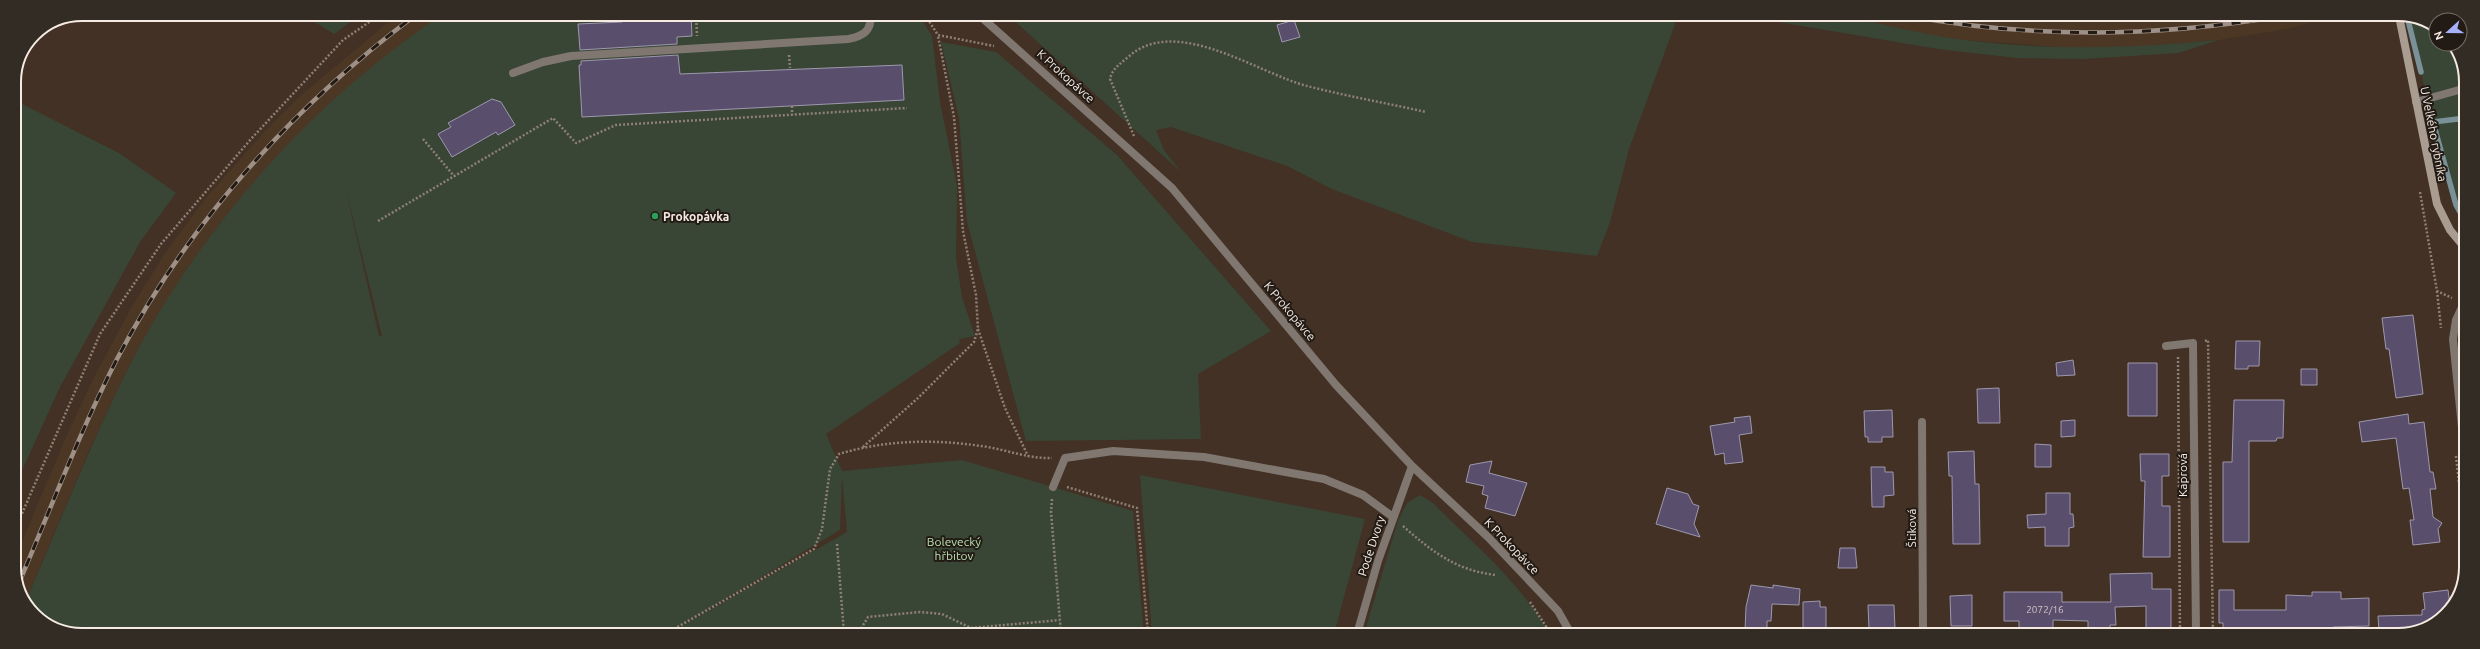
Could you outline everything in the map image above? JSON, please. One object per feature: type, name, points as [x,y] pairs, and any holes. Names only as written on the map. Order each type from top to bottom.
[{"type":"street","points":[[513,73],[544,62],[571,56],[848,39],[867,33],[871,26],[871,21]]},
{"type":"street","name":"K Prokopávce","points":[[986,21],[1172,188],[1336,385],[1412,466],[1488,537],[1558,611],[1568,628]]},
{"type":"street","name":"U Velkého rybníka","points":[[2400,21],[2436,204],[2450,230],[2459,241]]},
{"type":"street","points":[[2416,102],[2459,90]]},
{"type":"street","points":[[2459,314],[2456,320],[2453,339],[2459,398]]},
{"type":"street","points":[[2166,346],[2193,343]]},
{"type":"street","name":"Kaprová","points":[[2193,343],[2196,628]]},
{"type":"street","name":"Štiková","points":[[1922,422],[1923,628]]},
{"type":"street","points":[[1054,484],[1065,458],[1114,451],[1219,460],[1324,479],[1363,495],[1393,517]]},
{"type":"street","name":"Pode Dvory","points":[[1359,628],[1378,561],[1412,466]]},
{"type":"path","points":[[21,516],[100,334],[161,244],[251,139],[343,40],[371,21]]},
{"type":"path","points":[[696,21],[697,36]]},
{"type":"path","points":[[929,21],[938,35],[954,117],[963,231],[976,295],[978,329],[1004,408],[1028,456]]},
{"type":"path","points":[[938,35],[1002,48]]},
{"type":"path","points":[[1137,143],[1110,80],[1112,71],[1133,53],[1157,42],[1184,41],[1306,86],[1426,112]]},
{"type":"path","points":[[792,106],[792,114]]},
{"type":"path","points":[[378,220],[553,118],[576,143],[616,125],[907,108]]},
{"type":"path","points":[[423,139],[454,176]]},
{"type":"path","points":[[862,447],[938,378],[974,342],[978,329]]},
{"type":"path","points":[[2193,343],[2208,340],[2213,628]]},
{"type":"path","points":[[2178,344],[2180,628]]},
{"type":"path","points":[[675,628],[814,549],[822,529],[830,469],[839,454],[862,447],[913,441],[954,442],[982,446],[1037,459],[1065,458]]},
{"type":"path","points":[[1061,628],[1051,512],[1054,484],[1137,508],[1147,628]]},
{"type":"path","points":[[1393,517],[1445,560],[1462,568],[1496,575]]},
{"type":"path","points":[[836,544],[844,628]]},
{"type":"path","points":[[861,628],[868,617],[920,612],[942,614],[971,628],[1060,620]]},
{"type":"shaded area","points":[[390,21],[434,21],[404,43],[317,116],[225,217],[186,270],[133,359],[116,393],[91,446],[28,596],[22,579],[21,543],[67,435],[92,381],[131,308],[164,255],[204,200],[264,132],[299,97]]},
{"type":"shaded area","points":[[1859,21],[2318,21],[2287,29],[2219,40],[2143,47],[2087,49],[1964,40],[1905,31]]},
{"type":"green space","points":[[313,21],[352,21],[334,34]]},
{"type":"green space","name":"Bolevecký hřbitov","points":[[433,21],[923,21],[932,36],[940,102],[957,186],[956,258],[962,297],[975,336],[959,339],[960,343],[826,434],[842,471],[962,460],[1133,511],[1143,628],[678,628],[847,532],[842,476],[840,530],[676,628],[82,628],[66,626],[48,618],[39,610],[28,596],[103,420],[132,361],[160,310],[192,261],[266,168],[307,125],[350,85],[396,48]],"holes":[[[345,186],[382,336],[379,336]]]},
{"type":"green space","points":[[1015,21],[1676,21],[1629,149],[1610,222],[1597,256],[1472,242],[1332,189],[1287,166],[1171,127],[1156,130],[1164,150],[1181,172]]},
{"type":"green space","points":[[1775,21],[1863,21],[1949,38],[2029,46],[2092,47],[2155,45],[2219,40],[2178,53],[2084,59],[2017,58],[1938,49]]},
{"type":"green space","points":[[2409,22],[2428,29],[2428,52],[2451,52],[2457,66],[2459,78],[2459,210],[2456,205],[2433,122]]},
{"type":"green space","points":[[941,42],[996,52],[1117,155],[1271,331],[1198,374],[1201,439],[1026,441],[967,222],[959,118]]},
{"type":"green space","points":[[21,104],[119,153],[176,193],[140,242],[60,387],[21,473]]},
{"type":"green space","points":[[1140,475],[1365,519],[1336,628],[1152,628]]},
{"type":"green space","points":[[1420,495],[1433,503],[1511,581],[1538,615],[1546,628],[1366,628],[1398,521],[1407,503]]},
{"type":"building","points":[[691,21],[692,36],[677,37],[677,44],[580,50],[578,24]]},
{"type":"building","points":[[1294,21],[1300,37],[1282,42],[1277,25]]},
{"type":"building","points":[[678,55],[680,74],[902,65],[904,100],[582,117],[579,65],[581,65],[581,61]]},
{"type":"building","points":[[492,99],[501,102],[515,125],[498,135],[496,132],[452,157],[438,134],[451,127],[448,123]]},
{"type":"building","points":[[2413,315],[2423,394],[2396,398],[2389,349],[2386,349],[2382,318]]},
{"type":"building","points":[[2236,341],[2260,341],[2259,366],[2248,366],[2248,369],[2235,369]]},
{"type":"building","points":[[2073,360],[2075,375],[2057,376],[2056,363]]},
{"type":"building","points":[[2128,363],[2157,363],[2157,416],[2128,416]]},
{"type":"building","points":[[2301,369],[2317,369],[2317,385],[2301,385]]},
{"type":"building","points":[[1999,388],[2000,423],[1978,423],[1977,389]]},
{"type":"building","points":[[2234,400],[2284,400],[2283,438],[2277,438],[2276,441],[2249,441],[2249,542],[2223,542],[2223,462],[2232,462]]},
{"type":"building","points":[[1892,410],[1893,437],[1882,437],[1882,442],[1868,442],[1868,437],[1865,437],[1864,411]]},
{"type":"building","points":[[2408,414],[2409,424],[2424,422],[2430,472],[2433,472],[2436,489],[2430,489],[2433,517],[2442,523],[2438,529],[2440,542],[2413,545],[2410,520],[2414,520],[2409,488],[2403,489],[2396,438],[2362,442],[2359,422]]},
{"type":"building","points":[[1750,416],[1752,433],[1739,435],[1743,462],[1725,464],[1724,453],[1715,455],[1710,426],[1735,422],[1734,418]]},
{"type":"building","points":[[2075,420],[2075,436],[2061,437],[2061,421]]},
{"type":"building","points":[[2035,444],[2051,445],[2051,467],[2035,467]]},
{"type":"building","points":[[1974,451],[1975,484],[1979,484],[1980,544],[1953,544],[1952,476],[1949,476],[1948,452]]},
{"type":"building","points":[[2140,454],[2169,454],[2169,476],[2162,476],[2162,506],[2170,506],[2170,557],[2143,557],[2145,481],[2141,481]]},
{"type":"building","points":[[1492,461],[1489,473],[1527,483],[1515,516],[1485,508],[1488,496],[1482,494],[1484,486],[1466,482],[1470,465]]},
{"type":"building","points":[[1871,467],[1885,467],[1885,472],[1893,472],[1894,495],[1884,496],[1884,507],[1872,507]]},
{"type":"building","points":[[1667,488],[1688,494],[1693,504],[1699,506],[1694,524],[1700,537],[1656,524]]},
{"type":"building","points":[[2046,493],[2070,493],[2070,514],[2073,514],[2074,527],[2069,528],[2069,546],[2045,546],[2045,527],[2028,528],[2027,515],[2046,514]]},
{"type":"building","points":[[1840,548],[1855,548],[1857,568],[1838,568]]},
{"type":"building","points":[[2152,573],[2152,589],[2171,589],[2171,628],[2146,628],[2146,606],[2115,607],[2116,625],[2110,625],[2110,628],[2088,628],[2088,621],[2053,620],[2053,628],[2019,628],[2019,621],[2004,621],[2004,592],[2062,592],[2062,602],[2111,602],[2110,574]]},
{"type":"building","points":[[1751,585],[1773,588],[1773,585],[1800,589],[1799,605],[1772,604],[1771,621],[1767,621],[1767,628],[1745,628],[1746,607]]},
{"type":"building","points":[[2219,590],[2234,590],[2234,610],[2286,610],[2286,595],[2312,596],[2312,592],[2341,592],[2341,599],[2369,598],[2369,626],[2333,628],[2223,628],[2223,623],[2219,623]]},
{"type":"building","points":[[2448,590],[2449,600],[2435,615],[2418,625],[2398,628],[2379,628],[2378,616],[2422,615],[2422,610],[2425,609],[2423,593]]},
{"type":"building","points":[[1972,595],[1972,626],[1951,626],[1950,596]]},
{"type":"building","points":[[1820,601],[1820,607],[1826,607],[1826,628],[1803,628],[1803,602]]},
{"type":"building","points":[[1868,605],[1894,605],[1895,628],[1869,628]]},
{"type":"waterway","points":[[2409,22],[2421,72]]},
{"type":"waterway","points":[[2459,119],[2433,122],[2456,205],[2459,210]]},
{"type":"railway","points":[[22,577],[103,386],[145,309],[177,260],[211,214],[287,127],[328,87],[408,21]]},
{"type":"railway","points":[[1943,21],[2003,29],[2049,32],[2142,31],[2189,28],[2248,21]]},
{"type":"place","name":"Prokopávka","points":[[655,216]]}]
